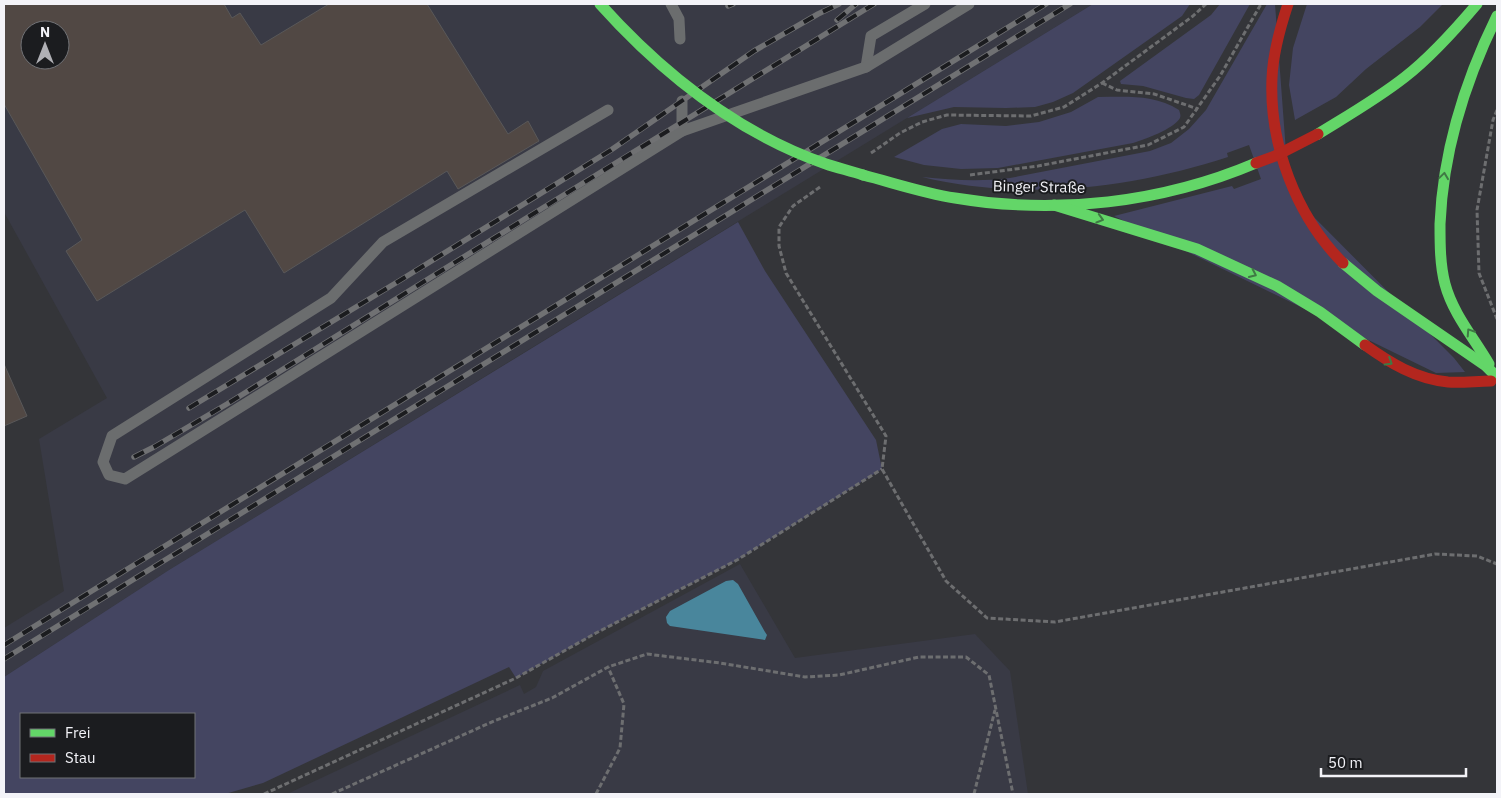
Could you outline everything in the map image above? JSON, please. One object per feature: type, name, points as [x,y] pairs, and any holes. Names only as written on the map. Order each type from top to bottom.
[{"type":"main road","name":"Binger Straße","points":[[600,4],[656,60],[717,108],[747,127],[812,160],[919,191],[987,202],[1020,205],[1086,204],[1149,195],[1212,180],[1276,156],[1318,134],[1364,106],[1416,69],[1439,47],[1476,5]]},
{"type":"main road","points":[[1288,4],[1278,36],[1274,60],[1272,107],[1275,131],[1288,177],[1305,211],[1330,249],[1352,271],[1373,288],[1477,360],[1494,377]]},
{"type":"main road","points":[[1497,16],[1485,38],[1463,96],[1447,160],[1440,235],[1446,285],[1453,305],[1481,349],[1494,377],[1497,393]]},
{"type":"main road","points":[[1054,205],[1197,249],[1277,286],[1320,312],[1380,356],[1420,377],[1449,382],[1494,377]]},
{"type":"lane","points":[[671,4],[679,19],[680,39]]},
{"type":"lane","points":[[866,67],[871,36],[925,4]]},
{"type":"lane","points":[[608,110],[383,242],[331,298],[112,436],[103,462],[109,475],[125,479],[682,131],[866,67],[968,4]]},
{"type":"lane","points":[[682,101],[682,131]]},
{"type":"path","points":[[870,154],[900,133],[922,122],[946,115],[1031,116],[1064,107],[1102,83],[1206,4]]},
{"type":"path","points":[[969,175],[1021,169],[1148,145],[1184,127],[1220,76],[1261,4]]},
{"type":"path","points":[[1102,83],[1118,90],[1154,94],[1198,109]]},
{"type":"path","points":[[1497,110],[1493,120],[1477,210],[1479,274],[1497,320]]},
{"type":"path","points":[[824,185],[793,206],[779,227],[779,246],[786,273],[886,436],[882,469],[946,580],[987,618],[1055,622],[1435,554],[1477,556],[1497,564]]},
{"type":"path","points":[[264,794],[516,678],[596,633],[737,560],[882,469]]},
{"type":"path","points":[[332,794],[494,721],[552,698],[608,667],[647,654],[720,663],[805,677],[839,675],[919,657],[966,657],[989,675],[1013,794]]},
{"type":"path","points":[[596,794],[620,748],[624,704],[608,667]]},
{"type":"path","points":[[974,794],[996,707]]},
{"type":"shaded area","points":[[4,4],[1093,4],[169,570],[4,677],[4,628],[64,591],[39,439],[107,398],[4,212]]},
{"type":"shaded area","points":[[1093,4],[1190,4],[1182,16],[1073,93],[1053,102],[1035,107],[954,107],[907,118]]},
{"type":"shaded area","points":[[1220,4],[1250,4],[1199,95],[1194,99],[1186,98],[1143,86],[1121,84],[1120,81],[1211,15]]},
{"type":"shaded area","points":[[1267,4],[1275,4],[1289,192],[1454,358],[1465,372],[1436,373],[1114,216],[1232,186],[1234,189],[1261,179],[1249,145],[1227,153],[1228,157],[1191,168],[1115,184],[1076,188],[1037,190],[999,188],[960,184],[922,177],[966,180],[1010,178],[1150,151],[1171,143],[1189,129],[1206,110]]},
{"type":"shaded area","points":[[1307,4],[1443,4],[1420,27],[1366,69],[1336,97],[1295,120],[1289,85],[1293,48]]},
{"type":"shaded area","points":[[1098,97],[1129,97],[1160,101],[1179,110],[1180,118],[1166,130],[1133,143],[998,168],[961,169],[924,165],[894,157],[942,129],[961,124],[1006,126],[1039,122],[1071,112]]},
{"type":"shaded area","points":[[738,222],[765,271],[876,440],[882,469],[737,560],[596,633],[516,678],[509,667],[263,783],[225,794],[4,794],[4,677],[169,570]]},
{"type":"shaded area","points":[[740,564],[795,658],[975,634],[1010,671],[1028,794],[287,794],[520,685],[524,694],[536,687],[543,671]]},
{"type":"shaded area","points":[[733,580],[738,584],[767,635],[765,640],[670,626],[667,623],[666,617],[670,611],[726,581]]},
{"type":"building","points":[[4,4],[224,4],[232,18],[240,13],[261,45],[329,4],[427,4],[508,134],[528,121],[539,141],[458,189],[447,171],[284,273],[245,210],[97,301],[66,251],[82,240],[4,104]]},
{"type":"building","points":[[4,364],[27,416],[4,426]]},
{"type":"railway","points":[[728,6],[733,4]]},
{"type":"railway","points":[[189,408],[611,150],[754,51],[839,4]]},
{"type":"railway","points":[[837,20],[856,4]]},
{"type":"railway","points":[[134,457],[227,404],[874,4]]},
{"type":"railway","points":[[4,645],[1046,4]]},
{"type":"railway","points":[[4,659],[1070,4]]},
{"type":"traffic: fast","points":[[600,4],[649,54],[675,77],[732,118],[762,136],[793,151],[826,164],[863,175]]},
{"type":"traffic: fast","points":[[1318,134],[1373,100],[1415,69],[1443,42],[1477,4]]},
{"type":"traffic: fast","points":[[1489,364],[1458,316],[1445,284],[1440,247],[1440,224],[1446,170],[1458,117],[1475,66],[1497,16]]},
{"type":"traffic: fast","points":[[863,175],[920,191],[955,198],[993,203],[1070,205],[1108,202],[1184,188],[1256,163]]},
{"type":"traffic: fast","points":[[1054,205],[1197,249],[1277,286],[1320,312],[1365,345]]},
{"type":"traffic: fast","points":[[1343,263],[1377,291],[1486,366],[1497,377]]},
{"type":"traffic: jam","points":[[1288,4],[1277,40],[1273,68],[1272,103],[1275,128],[1289,178],[1299,201],[1326,244],[1343,263]]},
{"type":"traffic: jam","points":[[1256,163],[1275,156],[1318,134]]},
{"type":"traffic: jam","points":[[1365,345],[1394,364],[1414,374],[1448,382],[1491,381]]}]
